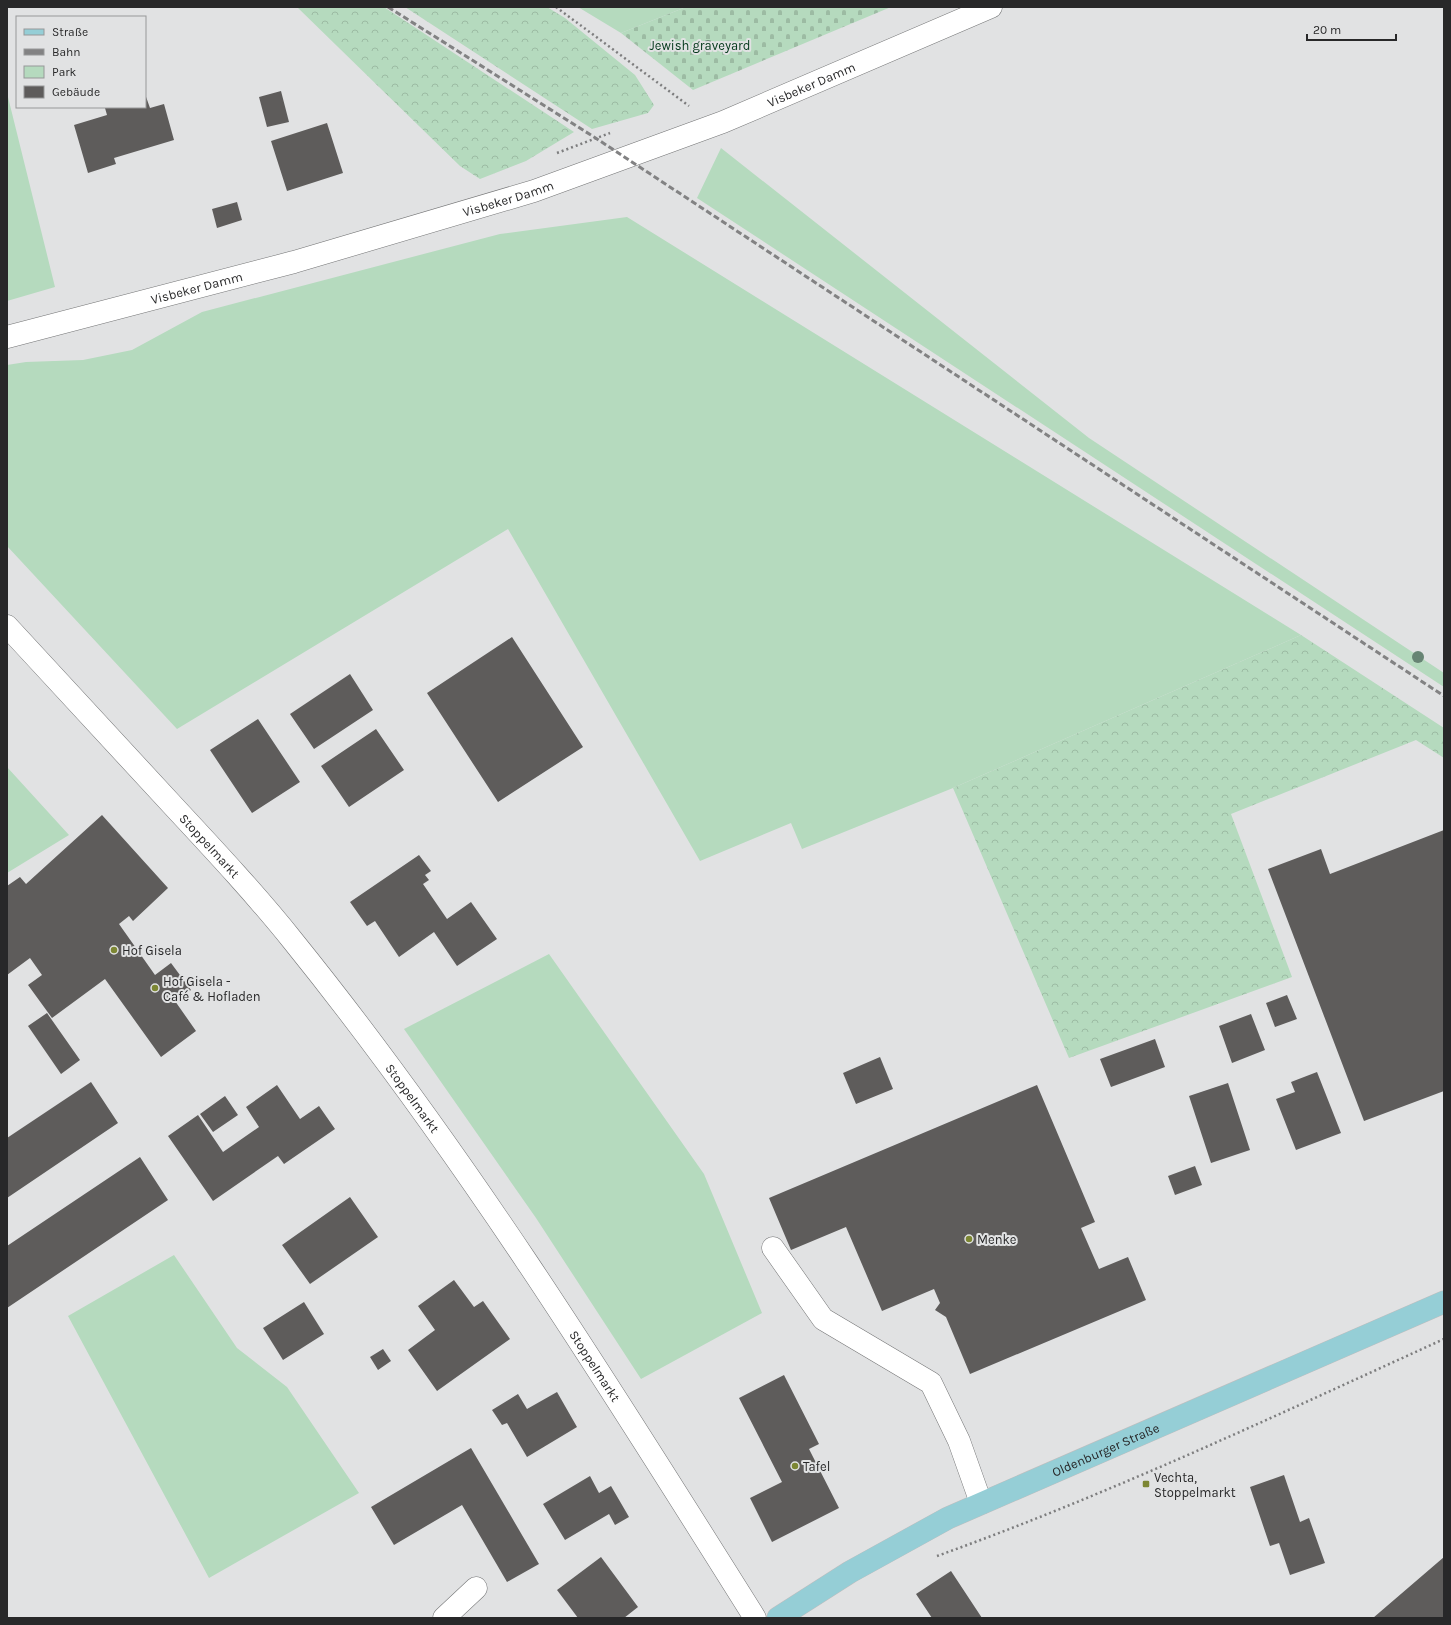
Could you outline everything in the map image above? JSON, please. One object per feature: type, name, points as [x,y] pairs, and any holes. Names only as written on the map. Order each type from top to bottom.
[{"type":"main road","name":"Oldenburger Straße","points":[[778,1618],[850,1572],[948,1518],[1444,1302]]},
{"type":"street","name":"Visbeker Damm","points":[[7,336],[294,262],[534,191],[723,122],[991,7]]},
{"type":"street","name":"Stoppelmarkt","points":[[7,626],[226,862],[293,941],[394,1073],[500,1222],[632,1422],[755,1618]]},
{"type":"street","points":[[773,1248],[823,1319],[931,1383],[959,1441],[981,1503]]},
{"type":"street","points":[[444,1618],[476,1588]]},
{"type":"path","points":[[556,7],[695,110]]},
{"type":"path","points":[[930,1559],[1019,1526],[1062,1508],[1444,1339]]},
{"type":"green space","points":[[297,7],[384,7],[574,132],[526,161],[480,179],[460,166]]},
{"type":"green space","points":[[405,7],[547,7],[565,18],[635,75],[654,105],[648,113],[592,129]]},
{"type":"green space","points":[[578,7],[686,7],[621,33]]},
{"type":"green space","name":"Jewish graveyard","points":[[686,7],[891,7],[693,90],[621,33]]},
{"type":"green space","points":[[7,93],[55,287],[7,301]]},
{"type":"green space","points":[[721,148],[1089,438],[1444,673],[1444,687],[697,198]]},
{"type":"green space","points":[[627,217],[1301,635],[953,788],[802,849],[791,823],[700,861],[508,529],[177,729],[7,546],[7,365],[26,362],[83,360],[132,350],[202,312],[500,234]]},
{"type":"green space","points":[[1301,635],[1444,728],[1444,758],[1416,740],[1231,814],[1292,977],[1069,1058],[953,788]]},
{"type":"green space","points":[[7,767],[69,835],[7,873]]},
{"type":"green space","points":[[549,954],[704,1174],[762,1313],[641,1379],[536,1218],[404,1029]]},
{"type":"green space","points":[[174,1255],[237,1348],[287,1387],[359,1493],[209,1578],[68,1316]]},
{"type":"building","points":[[281,91],[289,122],[267,127],[259,97]]},
{"type":"building","points":[[146,97],[150,108],[164,104],[174,140],[114,158],[116,164],[88,173],[74,125],[107,115],[105,108],[146,108]]},
{"type":"building","points":[[327,123],[343,173],[287,191],[271,141]]},
{"type":"building","points":[[237,202],[242,220],[217,228],[212,209]]},
{"type":"building","points":[[512,637],[583,747],[498,802],[427,693]]},
{"type":"building","points":[[350,674],[373,710],[314,749],[290,714]]},
{"type":"building","points":[[258,719],[300,782],[252,813],[210,750]]},
{"type":"building","points":[[376,729],[404,770],[349,807],[321,766]]},
{"type":"building","points":[[102,815],[168,888],[133,921],[129,916],[119,924],[155,975],[171,963],[191,990],[175,1001],[196,1031],[161,1057],[105,979],[52,1018],[28,985],[42,975],[30,958],[7,975],[7,886],[20,877],[26,884]]},
{"type":"building","points":[[1444,830],[1444,1091],[1364,1121],[1268,869],[1321,849],[1330,874]]},
{"type":"building","points":[[419,855],[431,871],[425,875],[429,880],[423,884],[447,919],[471,902],[497,939],[457,966],[434,932],[399,957],[375,921],[367,926],[350,902]]},
{"type":"building","points":[[1287,995],[1297,1019],[1275,1027],[1266,1003]]},
{"type":"building","points":[[47,1013],[80,1060],[61,1074],[28,1026]]},
{"type":"building","points":[[1251,1014],[1265,1050],[1232,1063],[1219,1026]]},
{"type":"building","points":[[1155,1039],[1165,1067],[1111,1087],[1100,1059]]},
{"type":"building","points":[[880,1057],[893,1089],[856,1104],[843,1073]]},
{"type":"building","points":[[1317,1072],[1341,1133],[1296,1150],[1276,1099],[1295,1092],[1291,1082]]},
{"type":"building","points":[[91,1082],[118,1123],[7,1198],[7,1138]]},
{"type":"building","points":[[1228,1083],[1250,1150],[1211,1163],[1189,1096]]},
{"type":"building","points":[[277,1085],[300,1119],[319,1106],[335,1129],[284,1164],[278,1156],[213,1201],[168,1136],[198,1115],[223,1152],[259,1127],[246,1107]]},
{"type":"building","name":"Menke","points":[[1037,1085],[1095,1222],[1081,1228],[1099,1269],[1128,1257],[1146,1300],[970,1374],[946,1317],[935,1310],[940,1303],[934,1289],[882,1311],[846,1227],[791,1250],[769,1198]]},
{"type":"building","points":[[225,1096],[238,1115],[213,1132],[200,1114]]},
{"type":"building","points":[[140,1157],[168,1200],[7,1308],[7,1246]]},
{"type":"building","points":[[1195,1166],[1202,1185],[1175,1195],[1168,1176]]},
{"type":"building","points":[[350,1197],[378,1237],[310,1284],[282,1245]]},
{"type":"building","points":[[454,1280],[474,1307],[483,1301],[510,1339],[437,1391],[408,1350],[435,1330],[418,1306]]},
{"type":"building","points":[[304,1302],[324,1334],[283,1360],[263,1328]]},
{"type":"building","points":[[383,1349],[391,1361],[378,1370],[370,1357]]},
{"type":"building","name":"Tafel","points":[[784,1375],[819,1444],[809,1449],[839,1508],[772,1542],[750,1498],[782,1482],[739,1398]]},
{"type":"building","points":[[557,1392],[577,1427],[527,1457],[507,1423],[502,1425],[492,1410],[518,1394],[527,1409]]},
{"type":"building","points":[[471,1448],[539,1564],[507,1582],[462,1505],[394,1545],[371,1507]]},
{"type":"building","points":[[1284,1475],[1300,1522],[1309,1518],[1325,1563],[1290,1575],[1279,1543],[1270,1546],[1250,1487]]},
{"type":"building","points":[[590,1476],[599,1493],[611,1486],[629,1517],[615,1525],[609,1514],[565,1540],[543,1504]]},
{"type":"building","points":[[601,1557],[638,1607],[624,1618],[578,1618],[557,1590]]},
{"type":"building","points":[[1444,1557],[1444,1618],[1373,1618]]},
{"type":"building","points":[[951,1571],[982,1618],[932,1618],[916,1594]]},
{"type":"railway","points":[[388,7],[594,137],[1444,696]]},
{"type":"place","name":"Hof Gisela","points":[[114,950]]},
{"type":"place","name":"Hof Gisela - Café & Hofladen","points":[[155,988]]},
{"type":"place","name":"Menke","points":[[969,1239]]},
{"type":"place","name":"Tafel","points":[[795,1466]]},
{"type":"place","name":"Vechta, Stoppelmarkt","points":[[1146,1484]]}]
